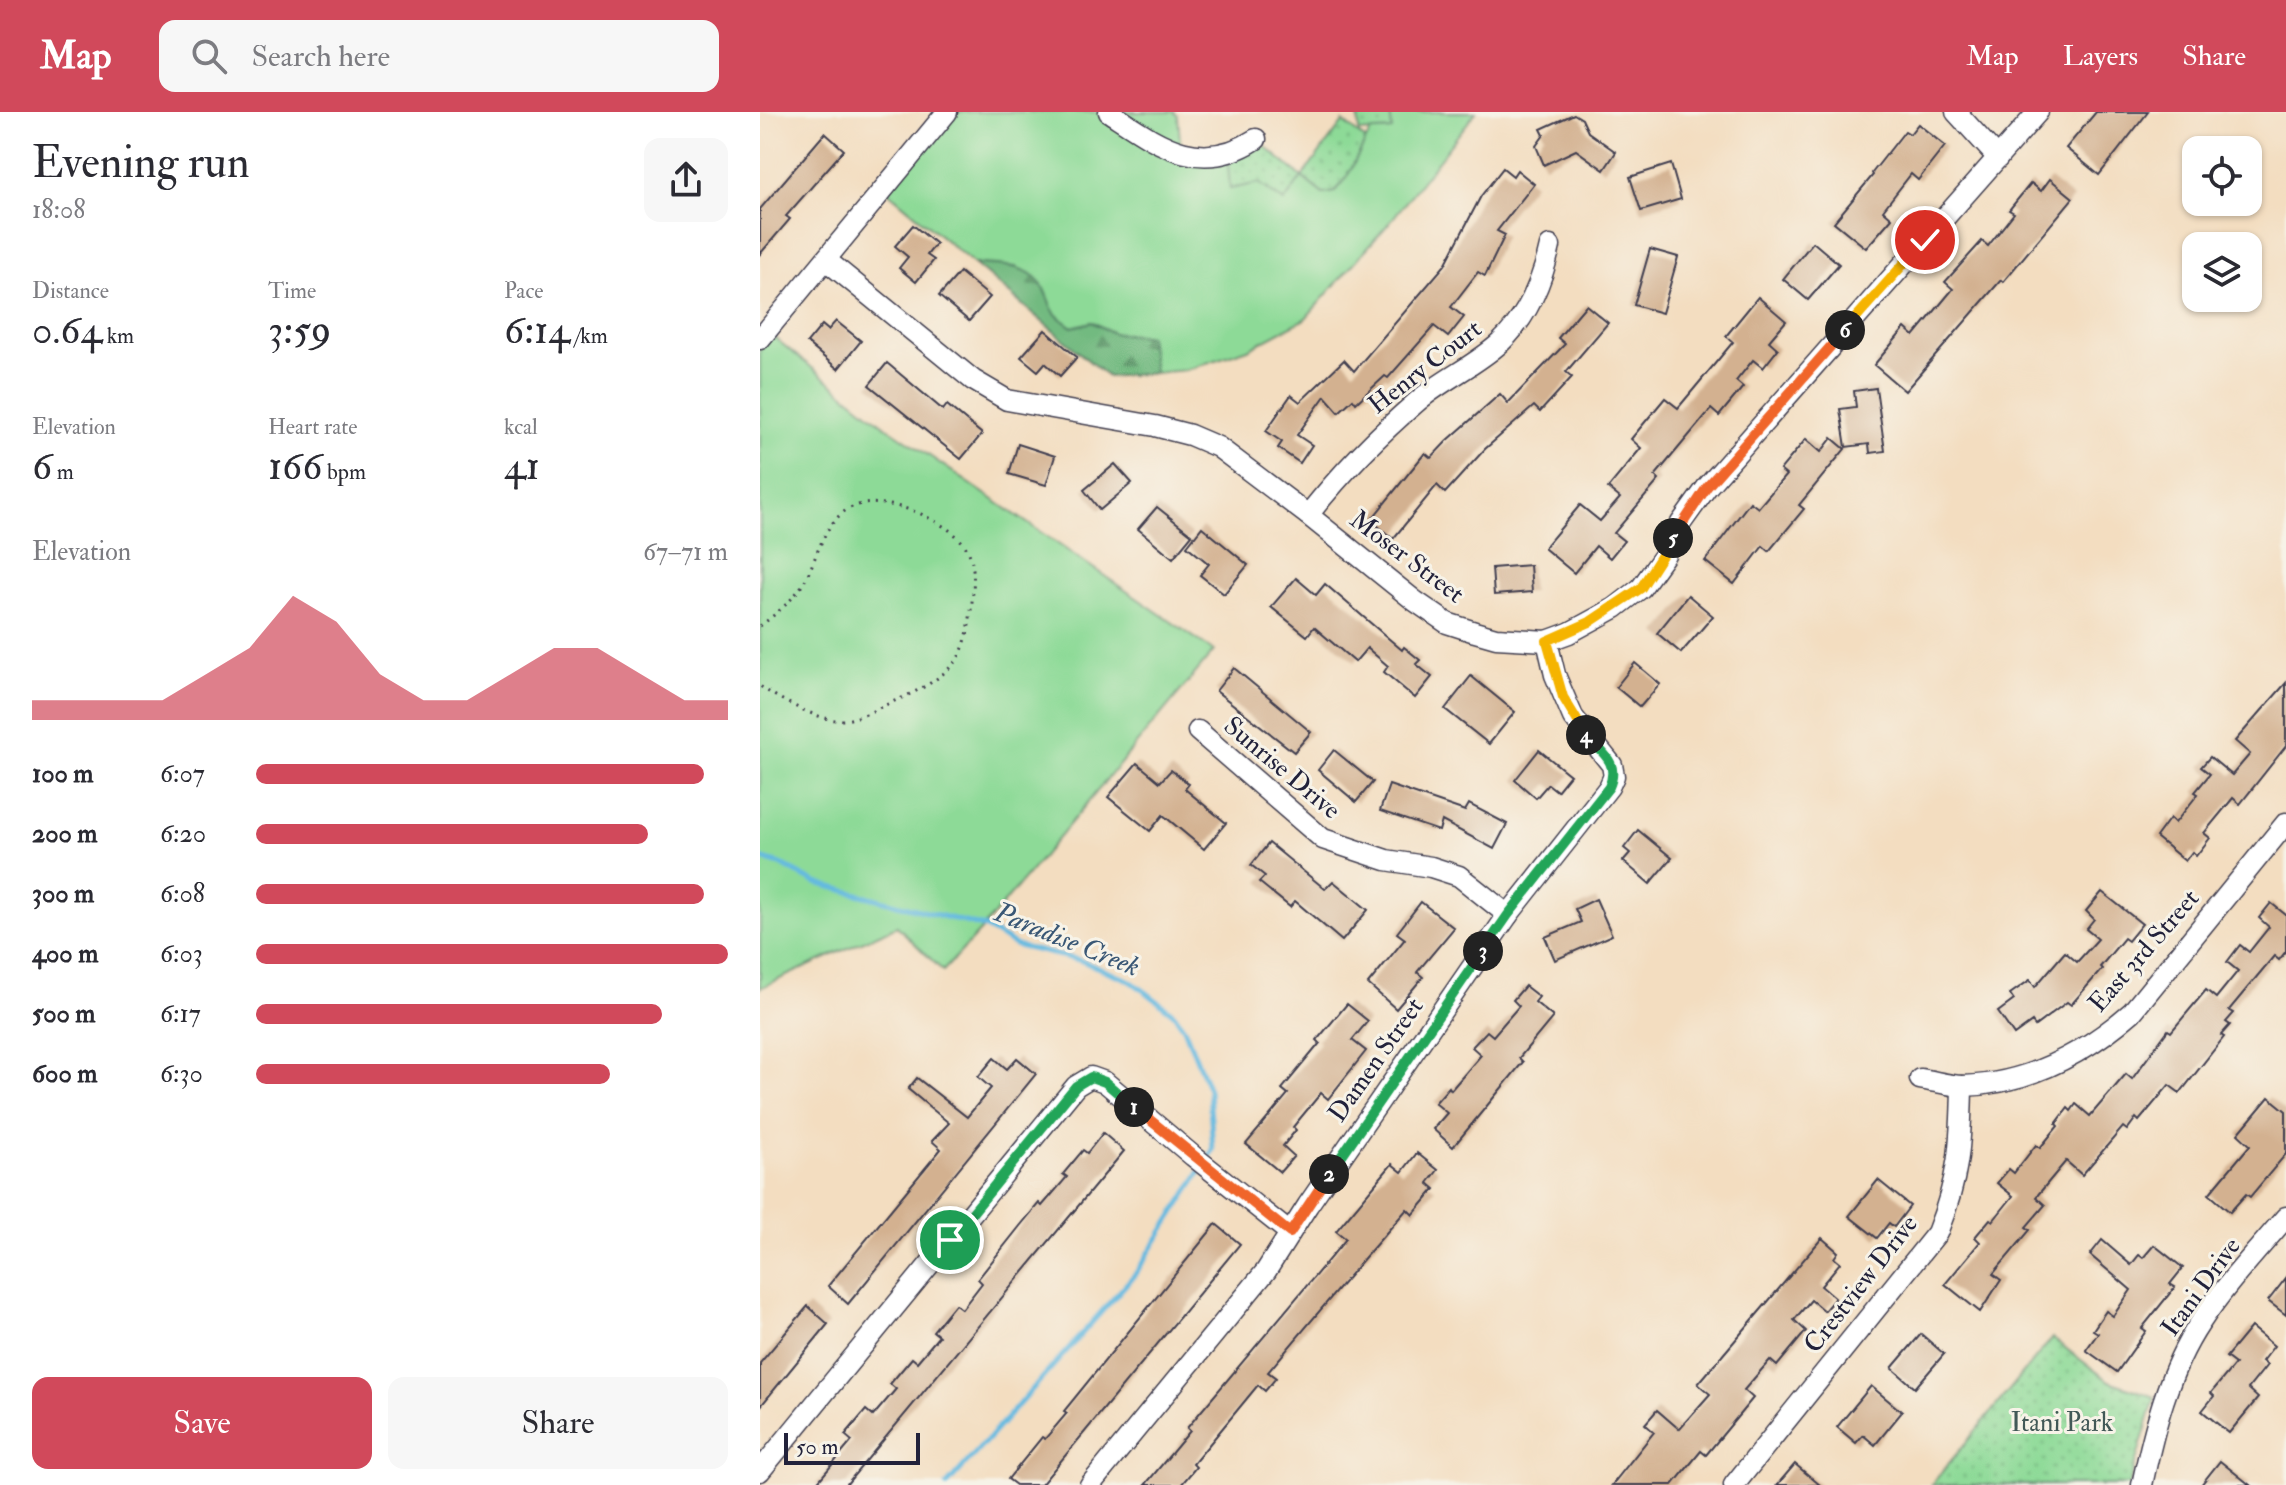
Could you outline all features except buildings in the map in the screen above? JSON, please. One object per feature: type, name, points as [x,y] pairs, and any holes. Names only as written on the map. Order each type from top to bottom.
[{"type":"street","points":[[760,339],[947,112]]},
{"type":"street","points":[[1109,112],[1161,145],[1195,155],[1227,152],[1256,139]]},
{"type":"street","points":[[1956,112],[1998,158]]},
{"type":"street","name":"Moser Street","points":[[826,260],[973,380],[1007,400],[1155,426],[1190,435],[1218,447],[1447,623],[1496,638],[1547,641],[1590,622],[1641,588],[1707,487],[2038,112]]},
{"type":"street","name":"Henry Court","points":[[1308,515],[1342,473],[1387,427],[1423,396],[1501,343],[1528,310],[1543,278],[1550,246]]},
{"type":"street","name":"Damen Street","points":[[1090,1485],[1266,1271],[1508,915],[1601,799],[1614,776],[1612,765],[1587,736],[1563,697],[1547,641]]},
{"type":"street","name":"Sunrise Drive","points":[[1198,731],[1323,839],[1386,860],[1431,867],[1459,876],[1508,915]]},
{"type":"street","name":"East 3rd Street","points":[[1920,1079],[1962,1086],[2020,1077],[2052,1067],[2106,1034],[2132,1012],[2286,823]]},
{"type":"street","points":[[760,1471],[1076,1086],[1091,1077],[1105,1082],[1290,1233]]},
{"type":"street","name":"Crestview Drive","points":[[1734,1485],[1937,1233],[1958,1169],[1962,1086]]},
{"type":"street","name":"Itani Drive","points":[[2142,1485],[2171,1378],[2200,1323],[2286,1217]]},
{"type":"path","points":[[760,626],[801,587],[832,523],[847,509],[861,504],[905,509],[937,522],[964,545],[975,567],[971,617],[960,654],[944,673],[908,696],[859,717],[835,720],[797,706],[760,686]]},
{"type":"green space","points":[[948,112],[1174,112],[1178,116],[1181,153],[1227,152],[1259,183],[1302,177],[1323,194],[1335,192],[1345,180],[1371,131],[1391,130],[1390,112],[1476,112],[1390,222],[1305,319],[1248,349],[1186,370],[1154,373],[1148,336],[1113,333],[1092,322],[1072,327],[1052,313],[1041,283],[1016,267],[974,264],[885,189]]},
{"type":"green space","points":[[1358,112],[1390,112],[1392,130],[1359,132]]},
{"type":"green space","points":[[1343,122],[1366,140],[1345,180],[1335,192],[1323,194],[1302,177]]},
{"type":"green space","points":[[1256,139],[1302,177],[1284,202],[1259,183],[1230,189],[1227,152]]},
{"type":"green space","points":[[974,264],[1002,265],[1030,273],[1043,287],[1055,313],[1072,327],[1092,322],[1113,333],[1149,336],[1154,373],[1108,377]]},
{"type":"green space","points":[[766,331],[880,422],[1214,651],[984,927],[943,971],[897,926],[760,988],[760,339]]},
{"type":"green space","name":"Itani Park","points":[[2052,1338],[2109,1381],[2155,1397],[2129,1485],[1931,1485]]},
{"type":"waterway","name":"Paradise Creek","points":[[760,858],[780,864],[816,883],[984,927],[1017,946],[1079,960],[1129,980],[1174,1014],[1184,1028],[1209,1090],[1213,1150],[1207,1160]]},
{"type":"waterway","name":"Paradise Creek","points":[[947,1485],[1136,1273],[1202,1169]]},
{"type":"route","points":[[950,1240],[1076,1086],[1091,1077],[1105,1082],[1290,1233],[1508,915],[1609,787],[1614,776],[1612,765],[1573,717],[1563,697],[1547,641],[1569,633],[1615,608],[1641,588],[1707,487],[1925,240]]}]
